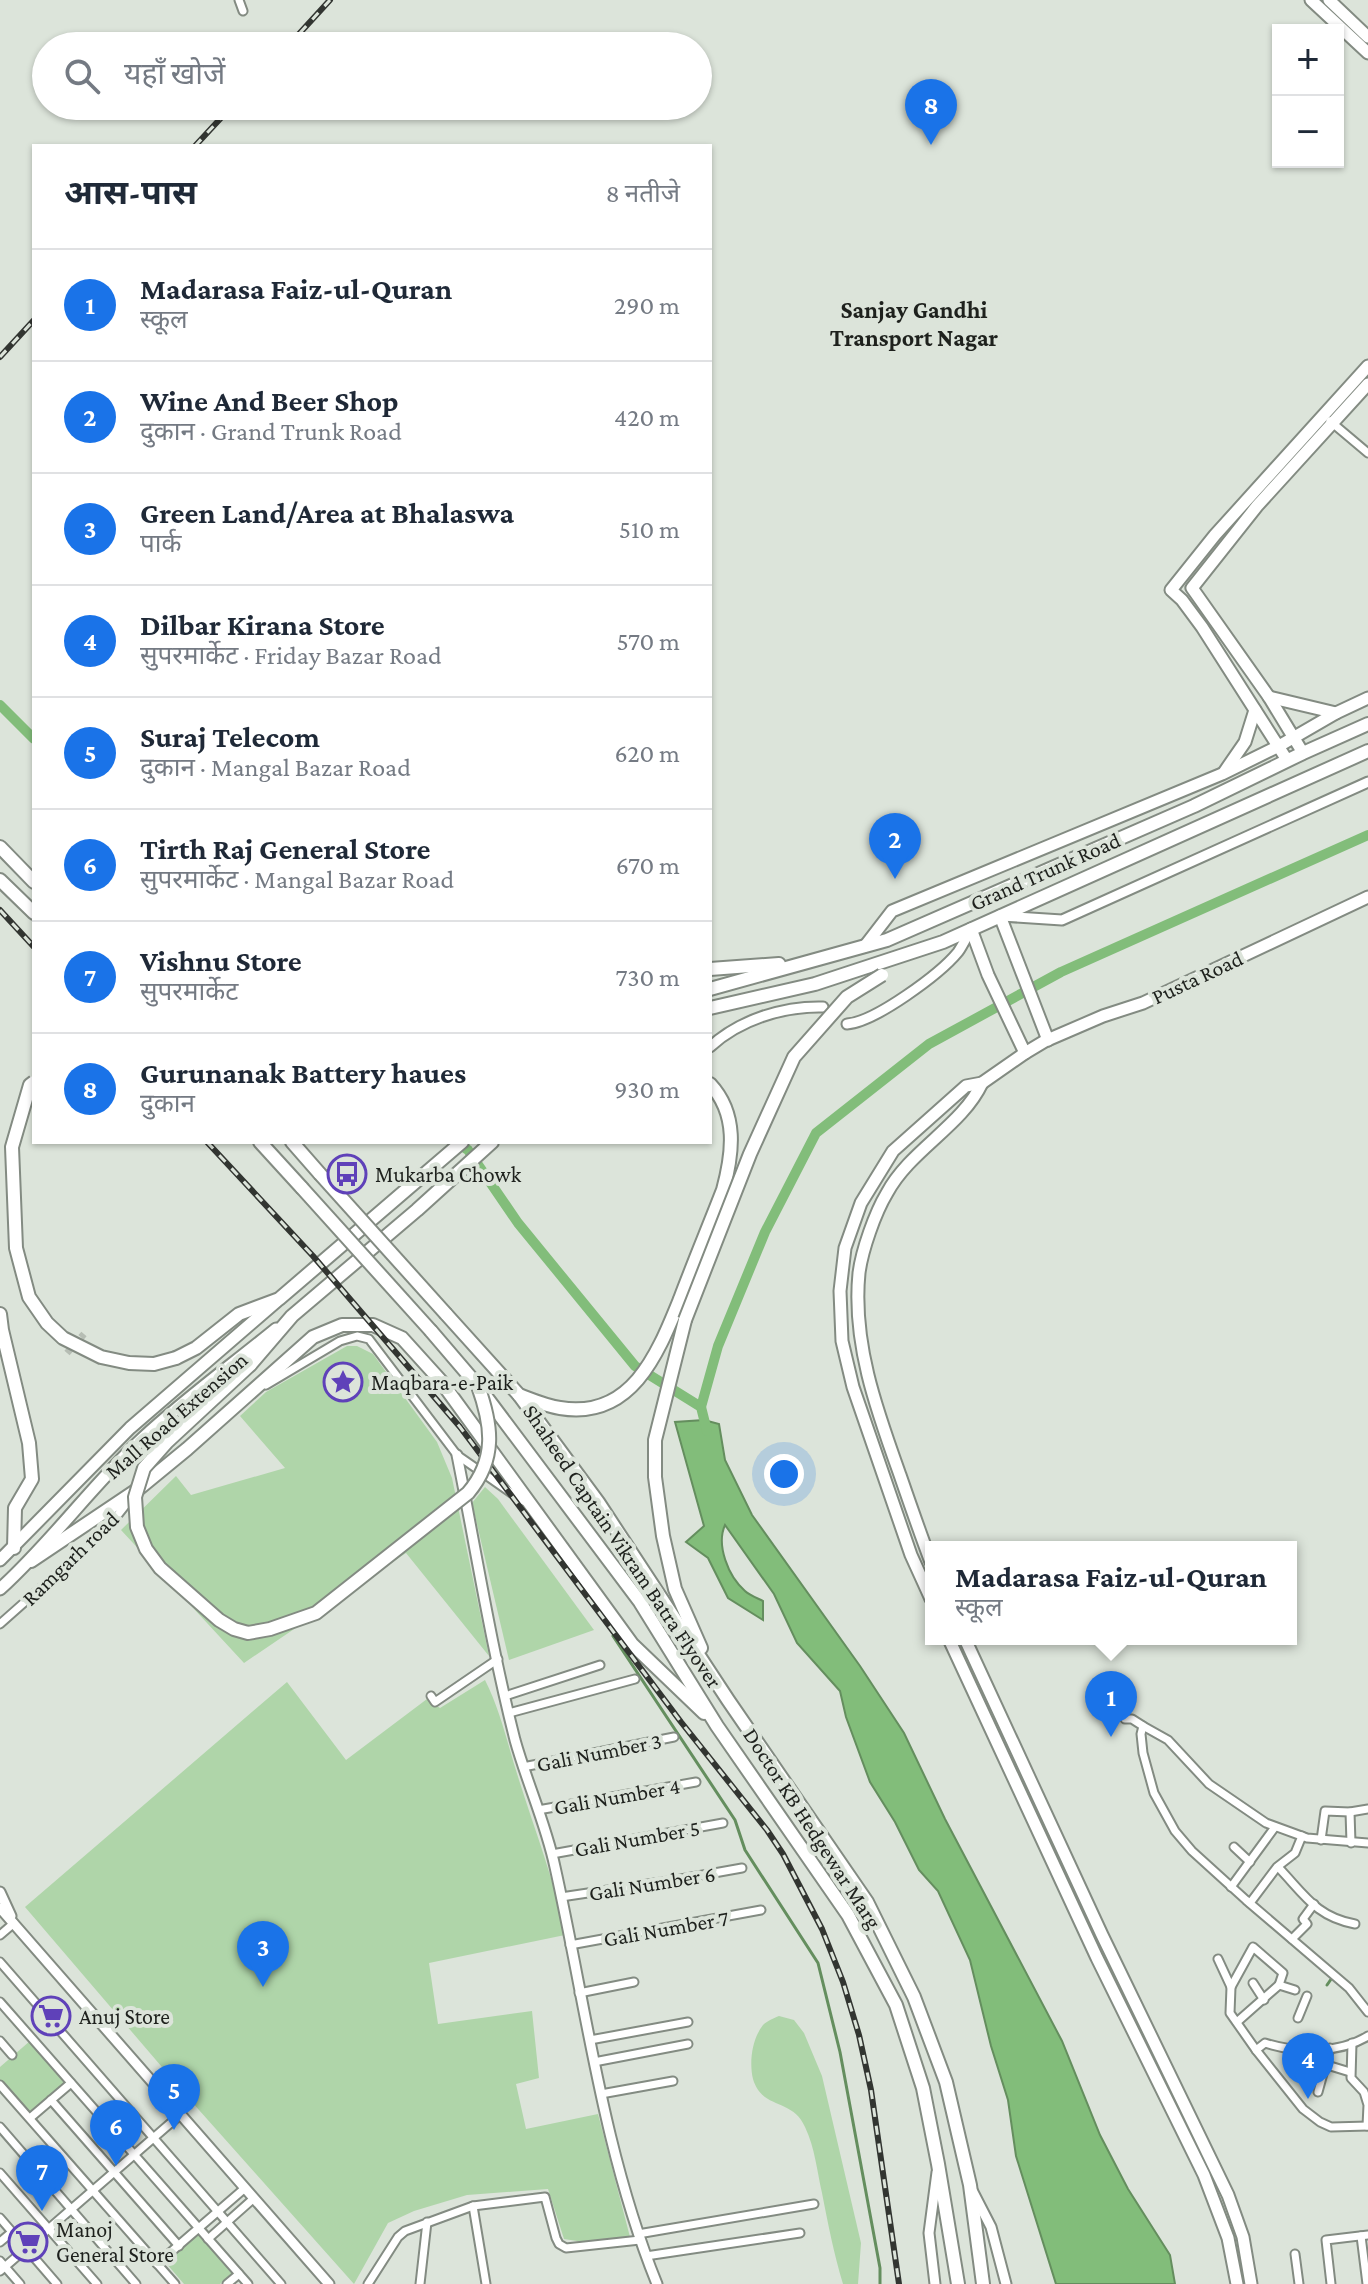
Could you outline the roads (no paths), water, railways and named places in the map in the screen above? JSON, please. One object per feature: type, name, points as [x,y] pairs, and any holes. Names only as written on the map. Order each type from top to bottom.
[{"type":"highway","name":"Grand Trunk Road","points":[[712,988],[887,940],[1194,806],[1368,724]]},
{"type":"highway","name":"Grand Trunk Road","points":[[712,1008],[815,984],[925,948],[1368,751]]},
{"type":"highway","points":[[0,847],[32,880]]},
{"type":"highway","points":[[20,868],[32,871]]},
{"type":"highway","points":[[0,880],[32,911]]},
{"type":"highway","points":[[728,1700],[705,1658],[675,1589],[663,1536],[655,1477],[655,1440],[685,1320],[750,1154],[794,1057],[847,997],[925,948]]},
{"type":"highway","points":[[712,969],[811,961]]},
{"type":"highway","points":[[32,1084],[12,1147],[16,1248],[29,1297],[47,1323],[63,1338],[101,1357],[129,1363],[154,1364],[176,1358],[196,1348],[239,1314],[279,1299],[460,1144]]},
{"type":"highway","points":[[519,1395],[560,1408],[591,1408],[620,1396],[643,1375],[694,1262],[728,1170],[732,1150],[730,1121],[725,1106],[712,1087]]},
{"type":"highway","name":"Shaheed Captain Vikram Batra Flyover","points":[[262,1144],[478,1386],[640,1602],[717,1726]]},
{"type":"highway","name":"Shaheed Captain Vikram Batra Flyover","points":[[294,1144],[519,1395],[598,1502],[728,1700]]},
{"type":"highway","points":[[478,1386],[488,1416],[490,1446],[483,1473],[468,1493],[316,1613],[270,1629],[248,1633],[234,1629],[219,1620],[160,1568],[146,1549],[137,1527],[135,1497],[144,1468],[167,1442],[250,1365],[292,1316],[490,1144]]},
{"type":"highway","points":[[0,1314],[29,1443],[32,1479],[15,1508],[14,1548]]},
{"type":"highway","points":[[31,1561],[137,1490],[281,1363],[322,1332],[353,1324],[383,1328],[410,1345],[440,1380],[632,1644],[717,1726]]},
{"type":"highway","name":"Doctor KB Hedgewar Marg","points":[[728,1700],[867,1902],[914,1997],[946,2082],[970,2185],[983,2284]]},
{"type":"highway","name":"Doctor KB Hedgewar Marg","points":[[717,1726],[848,1915],[896,2005],[923,2088],[957,2282]]},
{"type":"main road","points":[[1311,0],[1368,53]]},
{"type":"main road","points":[[1329,0],[1368,37]]},
{"type":"main road","points":[[1182,600],[1368,366]]},
{"type":"main road","points":[[1287,760],[1230,669],[1182,600],[1171,590],[1215,535],[1328,419],[1368,384]]},
{"type":"main road","points":[[1181,578],[1192,588],[1269,697],[1303,753]]},
{"type":"main road","points":[[1269,697],[1336,713]]},
{"type":"main road","points":[[865,946],[892,911],[1222,774],[1368,698]]},
{"type":"main road","points":[[1222,774],[1245,742],[1255,710]]},
{"type":"main road","name":"Pusta Road","points":[[982,1083],[1048,1040],[1103,1016],[1143,1003],[1368,897]]},
{"type":"main road","points":[[1000,916],[1048,1040]]},
{"type":"main road","points":[[971,929],[988,975],[1025,1053]]},
{"type":"main road","points":[[925,1586],[882,1475],[853,1387],[842,1341],[840,1291],[845,1248],[861,1203],[893,1151],[966,1086],[982,1083]]},
{"type":"main road","points":[[925,1545],[877,1412],[859,1335],[859,1272],[868,1238],[887,1192],[915,1157],[975,1099],[982,1083]]},
{"type":"main road","name":"Mall Road Extension","points":[[0,1560],[130,1428],[279,1299]]},
{"type":"main road","name":"Mall Road Extension","points":[[0,1589],[31,1561],[95,1486],[144,1437],[292,1316]]},
{"type":"main road","points":[[952,1645],[1091,1944],[1204,2175],[1228,2238],[1237,2284]]},
{"type":"main road","points":[[968,1645],[1102,1935],[1228,2195],[1243,2237],[1251,2284]]},
{"type":"street","points":[[239,0],[243,11]]},
{"type":"street","points":[[1328,419],[1368,453]]},
{"type":"street","points":[[1000,916],[1062,920],[1368,782]]},
{"type":"street","points":[[847,1024],[866,1021],[925,981],[958,952],[971,929]]},
{"type":"street","points":[[712,1045],[732,1030],[764,1017],[803,1006],[823,1007]]},
{"type":"street","points":[[240,1400],[340,1341],[357,1336],[369,1339],[457,1455],[535,1509]]},
{"type":"street","points":[[457,1455],[509,1713],[552,1854],[601,2094],[639,2237],[657,2284]]},
{"type":"street","name":"Ramgarh road","points":[[0,1624],[106,1530],[137,1490]]},
{"type":"street","points":[[431,1696],[435,1702],[498,1659]]},
{"type":"street","points":[[505,1696],[600,1665]]},
{"type":"street","points":[[509,1713],[635,1679]]},
{"type":"street","points":[[1125,1719],[1132,1719],[1168,1740],[1209,1784],[1259,1820],[1302,1836],[1368,1843]]},
{"type":"street","points":[[1143,1726],[1144,1759],[1154,1793],[1167,1819],[1189,1848],[1349,1988],[1368,2012]]},
{"type":"street","name":"Gali Number 3","points":[[523,1767],[674,1737]]},
{"type":"street","name":"Gali Number 4","points":[[538,1810],[696,1782]]},
{"type":"street","points":[[1321,1840],[1325,1811],[1368,1809]]},
{"type":"street","points":[[1350,1812],[1351,1843]]},
{"type":"street","name":"Gali Number 5","points":[[552,1854],[723,1823]]},
{"type":"street","points":[[1231,1887],[1275,1827]]},
{"type":"street","points":[[1250,1903],[1278,1867],[1295,1853],[1302,1836]]},
{"type":"street","points":[[1234,1847],[1250,1862]]},
{"type":"street","points":[[1278,1867],[1296,1889],[1325,1915],[1355,1924]]},
{"type":"street","name":"Gali Number 6","points":[[561,1897],[742,1868]]},
{"type":"street","points":[[0,1892],[14,1923]]},
{"type":"street","points":[[1292,1939],[1307,1924],[1303,1919],[1314,1904]]},
{"type":"street","points":[[0,1908],[329,2284]]},
{"type":"street","name":"Gali Number 7","points":[[570,1945],[761,1910]]},
{"type":"street","points":[[0,1935],[14,1923]]},
{"type":"street","points":[[1237,2022],[1279,1985],[1283,1973],[1253,1947],[1231,1987],[1230,2013],[1303,2109],[1331,2127],[1368,2126],[1368,2105],[1364,2092],[1353,2081],[1350,2072],[1352,2043]]},
{"type":"street","points":[[1218,1959],[1231,1987]]},
{"type":"street","points":[[0,1962],[281,2284]]},
{"type":"street","points":[[579,1993],[634,1982]]},
{"type":"street","points":[[1253,1983],[1264,2000]]},
{"type":"street","points":[[1279,1985],[1295,1990]]},
{"type":"street","points":[[1298,2018],[1307,1996]]},
{"type":"street","points":[[0,2002],[248,2284]]},
{"type":"street","points":[[590,2040],[688,2022]]},
{"type":"street","points":[[1256,2050],[1265,2043],[1296,2049],[1330,2048],[1368,2036]]},
{"type":"street","points":[[0,2041],[12,2055]]},
{"type":"street","points":[[594,2062],[688,2044]]},
{"type":"street","points":[[1318,2092],[1330,2048]]},
{"type":"street","points":[[1327,2065],[1350,2072]]},
{"type":"street","points":[[601,2094],[673,2081]]},
{"type":"street","points":[[30,2118],[71,2083]]},
{"type":"street","points":[[0,2085],[175,2284]]},
{"type":"street","points":[[51,2100],[179,2246]]},
{"type":"street","points":[[20,2284],[2,2266],[181,2114]]},
{"type":"street","points":[[0,2127],[136,2284]]},
{"type":"street","points":[[935,2284],[929,2233],[938,2164]]},
{"type":"street","points":[[0,2173],[97,2284]]},
{"type":"street","points":[[970,2185],[991,2227],[1006,2284]]},
{"type":"street","points":[[157,2264],[245,2188]]},
{"type":"street","points":[[368,2284],[405,2231],[473,2206],[545,2197],[556,2238],[566,2248],[814,2204]]},
{"type":"street","points":[[208,2239],[254,2198]]},
{"type":"street","points":[[473,2206],[486,2284]]},
{"type":"street","points":[[0,2218],[57,2284]]},
{"type":"street","points":[[420,2284],[427,2222]]},
{"type":"street","points":[[0,2242],[12,2232]]},
{"type":"street","points":[[646,2256],[800,2233]]},
{"type":"street","points":[[1331,2284],[1326,2240],[1364,2236],[1367,2284]]},
{"type":"street","points":[[1295,2254],[1299,2284]]},
{"type":"street","points":[[227,2284],[239,2274]]},
{"type":"waterway","points":[[0,705],[32,737]]},
{"type":"waterway","points":[[701,1407],[718,1346],[765,1232],[816,1133],[929,1044],[1061,972],[1368,835]]},
{"type":"waterway","points":[[459,1144],[468,1150],[518,1223],[635,1366],[701,1407],[707,1431]]},
{"type":"waterway","points":[[613,1636],[735,1820],[745,1850],[818,1963],[840,2052],[880,2268],[880,2284]]},
{"type":"waterway","points":[[1327,1985],[1334,1975]]},
{"type":"tunnel","points":[[67,1353],[84,1334]]},
{"type":"railway","points":[[301,32],[330,0]]},
{"type":"railway","points":[[197,144],[219,120]]},
{"type":"railway","points":[[0,357],[32,322]]},
{"type":"railway","points":[[0,910],[32,945]]},
{"type":"railway","points":[[209,1144],[313,1256],[460,1427],[783,1854],[822,1929],[859,2035],[871,2090],[899,2284]]},
{"type":"place","name":"Gurunanak Battery haues","points":[[931,145]]},
{"type":"place","name":"Wine And Beer Shop","points":[[895,879]]},
{"type":"place","name":"Mukarba Chowk","points":[[347,1174]]},
{"type":"place","name":"Maqbara-e-Paik","points":[[343,1382]]},
{"type":"place","name":"Madarasa Faiz-ul-Quran","points":[[1111,1737]]},
{"type":"place","name":"Green Land/Area at Bhalaswa","points":[[263,1987]]},
{"type":"place","name":"Anuj Store","points":[[51,2016]]},
{"type":"place","name":"Dilbar Kirana Store","points":[[1308,2099]]},
{"type":"place","name":"Suraj Telecom","points":[[174,2130]]},
{"type":"place","name":"Tirth Raj General Store","points":[[116,2166]]},
{"type":"place","name":"Vishnu Store","points":[[42,2211]]},
{"type":"place","name":"Manoj General Store","points":[[28,2242]]},
{"type":"district","name":"Sanjay Gandhi Transport Nagar","points":[[914,324]]}]
